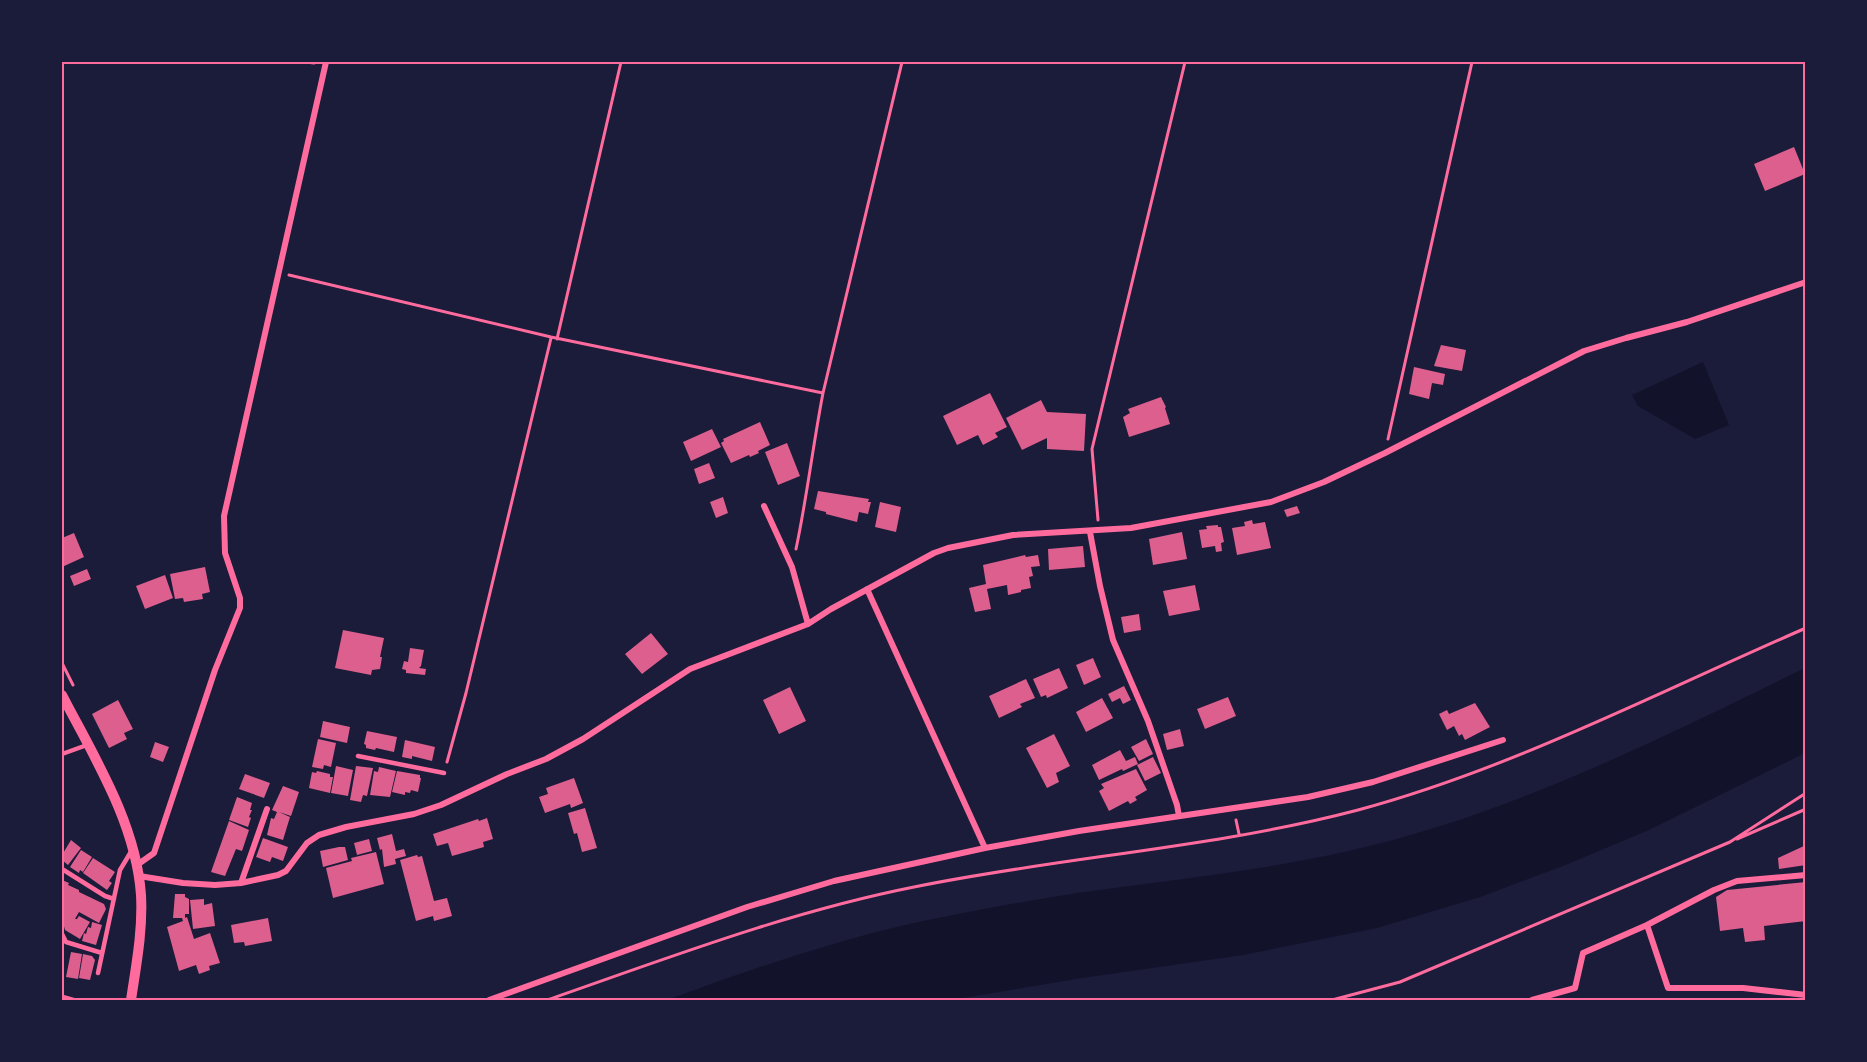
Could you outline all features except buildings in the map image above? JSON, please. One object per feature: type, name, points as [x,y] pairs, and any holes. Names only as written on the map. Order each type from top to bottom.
[{"type":"street","points":[[138,871],[153,853],[207,692],[240,608],[240,598],[225,553],[224,525],[326,62]]},
{"type":"street","points":[[138,871],[201,885],[242,883],[278,875],[286,870],[307,843],[319,835],[346,827],[423,812],[546,759],[583,739],[690,669],[808,624],[901,570],[948,548],[1013,535],[1090,532],[1178,521],[1271,502],[1324,482],[1385,453],[1584,351],[1697,319],[1806,282]]},
{"type":"street","points":[[764,506],[792,567],[808,624]]},
{"type":"street","points":[[1090,532],[1113,639],[1148,721],[1179,816]]},
{"type":"street","points":[[867,589],[985,848]]},
{"type":"street","points":[[62,694],[119,810],[134,848],[141,914],[131,1000]]},
{"type":"street","points":[[489,1000],[791,892],[878,870],[985,848],[1078,831],[1308,797],[1373,782],[1503,740]]},
{"type":"street","points":[[242,883],[267,808]]},
{"type":"street","points":[[1532,1000],[1575,988],[1583,953],[1647,925],[1714,890],[1737,880],[1806,875]]},
{"type":"street","points":[[1647,925],[1668,988],[1743,988],[1806,995]]},
{"type":"lane","points":[[62,754],[87,745]]},
{"type":"lane","points":[[358,756],[444,773]]},
{"type":"lane","points":[[98,973],[120,870],[134,848]]},
{"type":"lane","points":[[62,869],[105,896],[114,899]]},
{"type":"lane","points":[[62,934],[66,942],[102,953]]},
{"type":"path","points":[[557,339],[621,62]]},
{"type":"path","points":[[792,567],[823,393],[902,62]]},
{"type":"path","points":[[1099,531],[1092,449],[1185,62]]},
{"type":"path","points":[[1385,453],[1472,62]]},
{"type":"path","points":[[280,273],[551,338],[823,393]]},
{"type":"path","points":[[444,773],[466,693],[551,338]]},
{"type":"path","points":[[547,1000],[755,927],[821,908],[987,873],[1239,834],[1342,814],[1484,770],[1806,628]]},
{"type":"path","points":[[1730,842],[1806,793]]},
{"type":"path","points":[[1234,809],[1239,834]]},
{"type":"path","points":[[1332,1000],[1400,982],[1806,809]]},
{"type":"path","points":[[62,996],[76,1000]]},
{"type":"shaded area","points":[[1703,362],[1729,425],[1695,439],[1638,406],[1632,395]]},
{"type":"shaded area","points":[[1805,668],[1805,753],[1651,829],[1568,864],[1480,897],[1377,928],[1243,955],[951,1000],[667,1000],[806,952],[912,923],[1067,895],[1280,865],[1404,837],[1464,819],[1580,774]]}]
